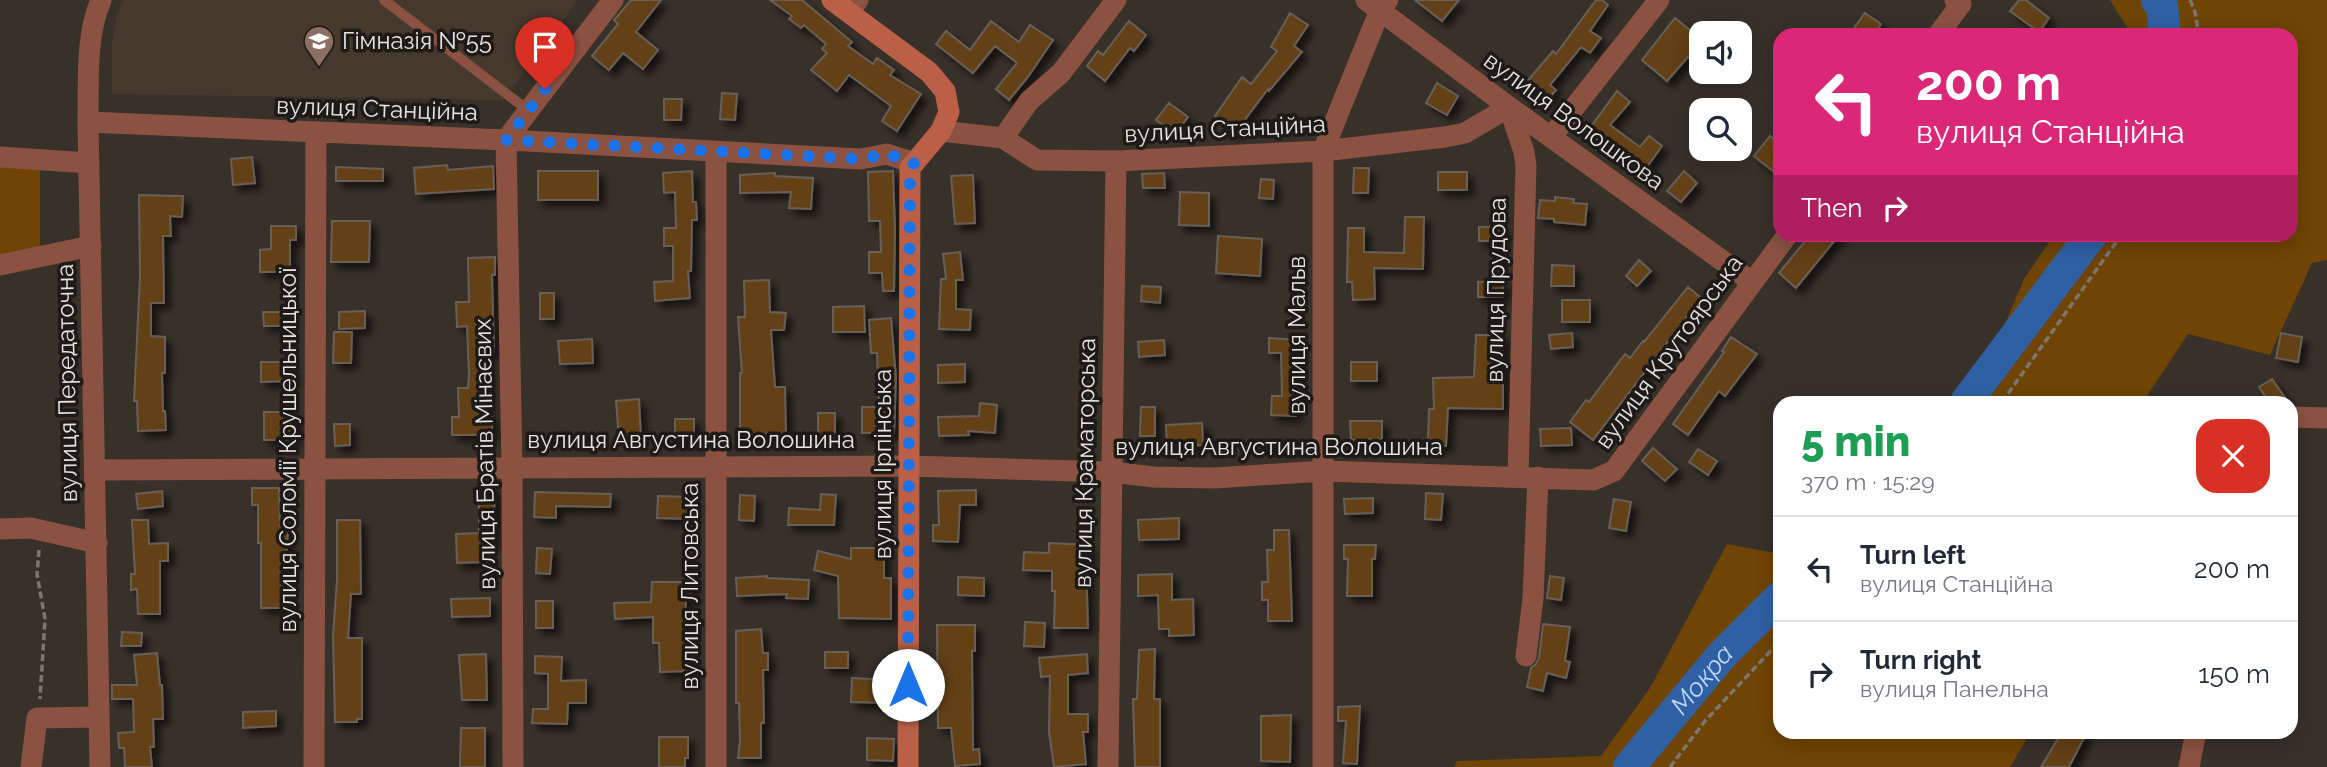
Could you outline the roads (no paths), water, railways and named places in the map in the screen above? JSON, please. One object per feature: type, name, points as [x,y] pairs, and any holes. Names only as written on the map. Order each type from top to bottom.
[{"type":"street","name":"вулиця Передаточна","points":[[100,767],[88,122],[90,49],[101,0]]},
{"type":"street","points":[[506,140],[613,0]]},
{"type":"street","points":[[1003,138],[1030,101],[1061,73],[1116,0]]},
{"type":"street","points":[[1551,137],[1659,0]]},
{"type":"street","points":[[1942,28],[1958,2]]},
{"type":"street","name":"вулиця Волошкова","points":[[1378,3],[1509,107],[1752,282]]},
{"type":"street","name":"вулиця Мальв","points":[[1323,767],[1323,151],[1378,3]]},
{"type":"street","points":[[846,4],[929,72],[945,91],[949,112],[941,131],[914,163]]},
{"type":"street","name":"вулиця Станційна","points":[[941,131],[1003,138],[1037,160],[1116,161],[1323,151],[1465,133],[1509,107]]},
{"type":"street","name":"вулиця Прудова","points":[[1509,107],[1526,165],[1528,477],[1533,598],[1526,656]]},
{"type":"street","name":"вулиця Станційна","points":[[88,122],[861,159],[887,154],[914,163]]},
{"type":"street","name":"вулиця Соломії Крушельницької","points":[[314,767],[316,133]]},
{"type":"street","name":"вулиця Братів Мінаєвих","points":[[506,140],[512,468],[513,767]]},
{"type":"street","name":"вулиця Литовська","points":[[716,152],[716,767]]},
{"type":"street","points":[[0,158],[89,163]]},
{"type":"street","name":"вулиця Краматорська","points":[[1108,767],[1116,161]]},
{"type":"street","name":"вулиця Ірпінська","points":[[908,767],[910,169],[914,163]]},
{"type":"street","name":"вулиця Крутоярська","points":[[1528,477],[1593,480],[1614,471],[1782,242]]},
{"type":"street","points":[[0,265],[90,246]]},
{"type":"street","points":[[2298,417],[2327,418]]},
{"type":"street","name":"вулиця Августина Волошина","points":[[96,470],[909,466],[1111,472],[1154,477],[1214,478],[1324,471],[1528,477]]},
{"type":"street","points":[[0,529],[31,528],[97,543]]},
{"type":"street","points":[[31,767],[37,718],[99,717]]},
{"type":"street","points":[[2189,767],[2195,739]]},
{"type":"lane","points":[[384,0],[529,111]]},
{"type":"waterway","name":"Мокра","points":[[2157,0],[2162,6],[2164,28]]},
{"type":"waterway","name":"Мокра","points":[[1970,396],[2086,242]]},
{"type":"waterway","name":"Мокра","points":[[1629,767],[1722,655],[1773,604]]},
{"type":"place","name":"Гімназія №55","points":[[319,68]]}]
